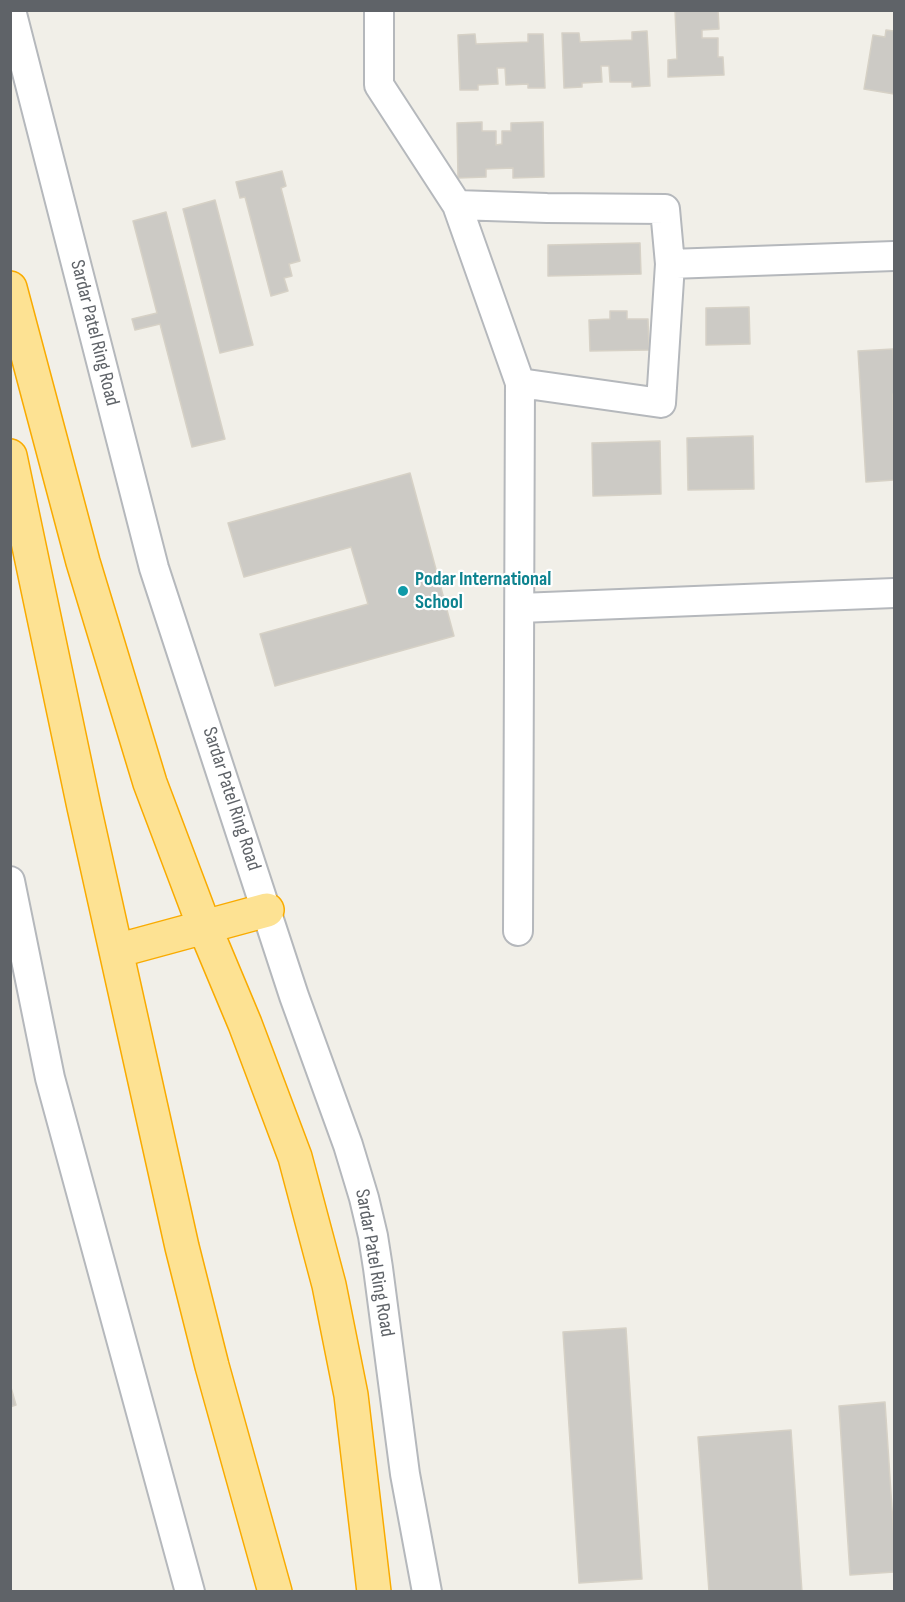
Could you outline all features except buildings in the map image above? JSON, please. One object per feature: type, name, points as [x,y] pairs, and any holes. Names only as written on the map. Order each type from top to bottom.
[{"type":"highway","points":[[10,288],[86,573],[150,783],[295,1157],[328,1285],[351,1395],[374,1592]]},
{"type":"highway","points":[[10,456],[182,1247],[212,1366],[275,1592]]},
{"type":"highway","points":[[116,951],[267,910]]},
{"type":"street","name":"Sardar Patel Ring Road","points":[[10,10],[154,568],[294,996],[348,1145],[364,1198],[378,1268],[410,1507],[427,1592]]},
{"type":"street","points":[[379,10],[379,85],[457,205],[520,383],[518,931]]},
{"type":"street","points":[[457,205],[665,208],[670,264],[661,403],[520,383]]},
{"type":"street","points":[[670,264],[894,256]]},
{"type":"street","points":[[520,608],[894,593]]},
{"type":"street","points":[[10,881],[19,974],[50,1078],[190,1592]]},
{"type":"place","name":"Podar International School","points":[[403,591]]}]
